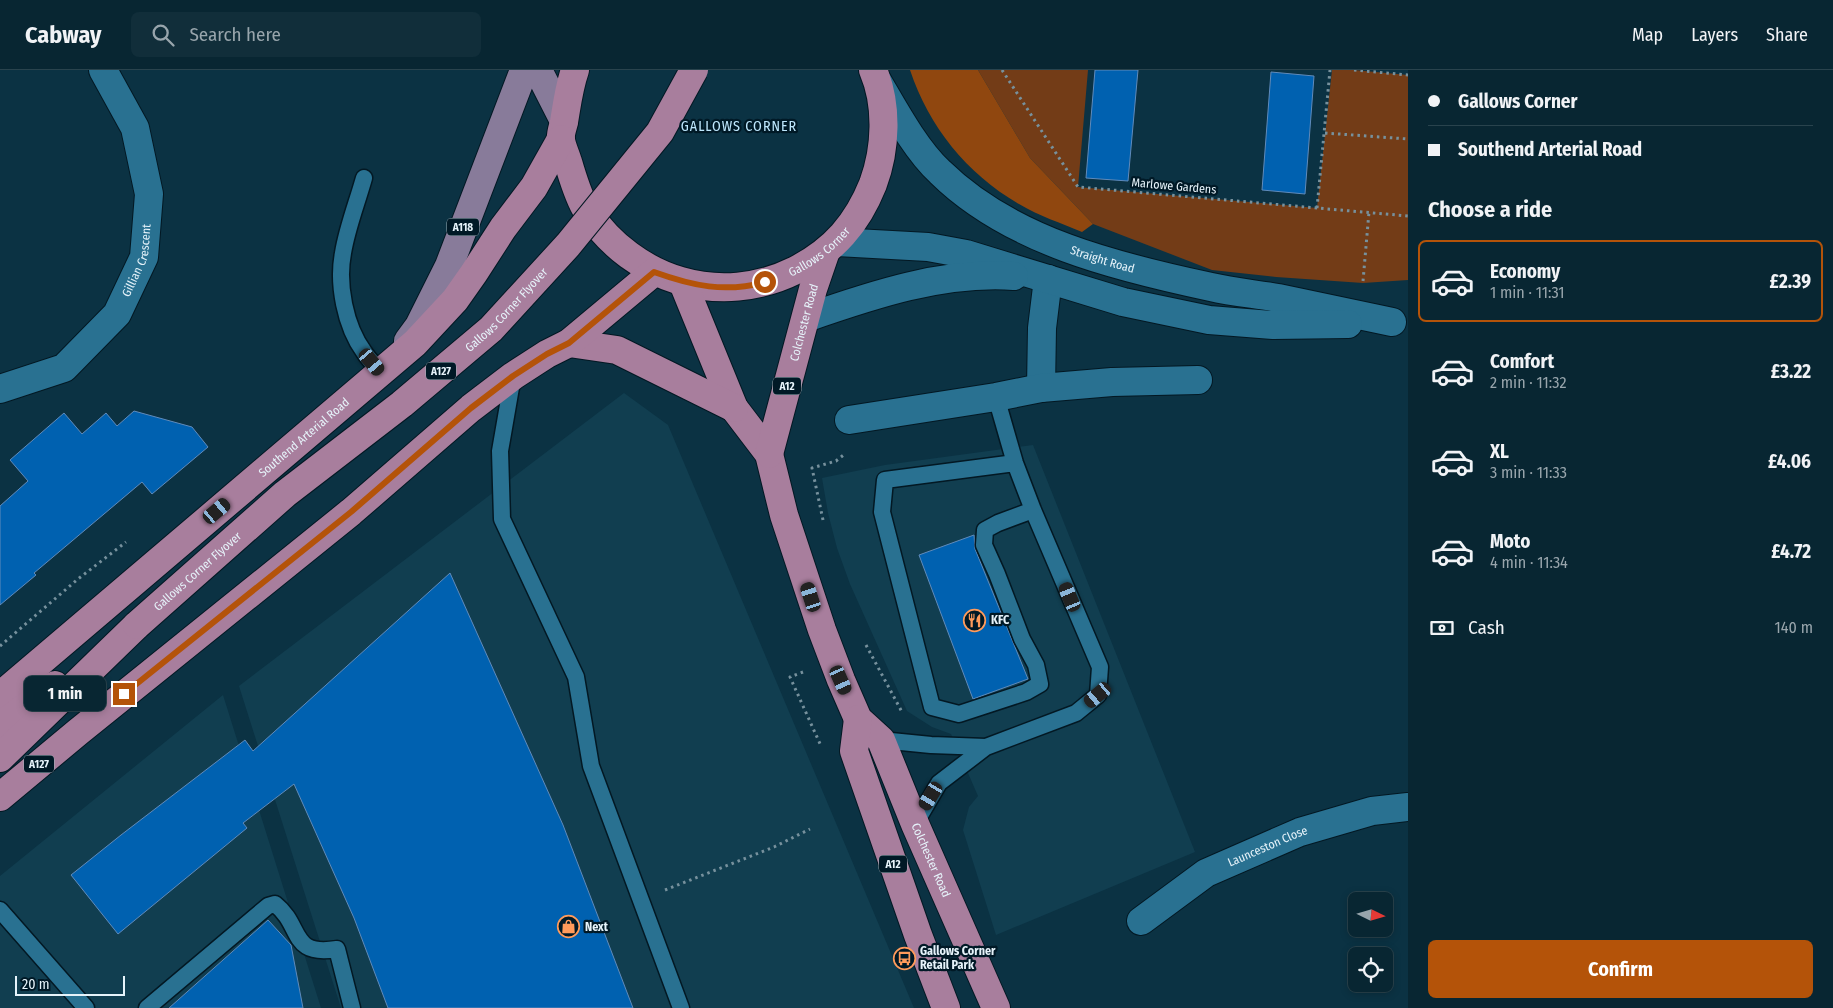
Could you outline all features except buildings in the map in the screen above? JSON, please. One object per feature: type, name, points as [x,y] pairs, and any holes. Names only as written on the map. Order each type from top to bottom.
[{"type":"highway","name":"Gallows Corner","points":[[575,70],[569,87],[562,130],[574,182],[586,210],[605,235],[628,256],[654,272],[683,283],[716,288],[750,286],[781,277],[811,262],[832,246],[864,208],[879,167],[884,125],[875,76]]},
{"type":"highway","name":"Gallows Corner Flyover","points":[[137,625],[285,494],[402,404],[491,329],[568,245],[660,132],[694,70]]},
{"type":"highway","name":"Southend Arterial Road","points":[[0,696],[415,343],[455,300],[503,228],[534,187],[562,130]]},
{"type":"highway","name":"Colchester Road","points":[[769,454],[813,288],[832,246]]},
{"type":"highway","name":"A127","points":[[0,797],[351,512],[471,408],[513,376],[547,354],[569,343],[654,272]]},
{"type":"highway","name":"Colchester Road","points":[[683,283],[734,408],[769,454],[784,515],[832,660],[858,719],[881,740],[915,824],[996,1008]]},
{"type":"highway","points":[[569,343],[617,350],[734,408]]},
{"type":"highway","name":"A127","points":[[0,726],[137,625]]},
{"type":"highway","name":"A127","points":[[0,758],[137,625]]},
{"type":"highway","name":"A12","points":[[858,719],[854,751],[918,935],[946,1008]]},
{"type":"main road","name":"A118","points":[[382,373],[400,354],[419,326],[438,290],[449,266],[524,70]]},
{"type":"main road","points":[[538,70],[562,130]]},
{"type":"street","name":"Gillian Crescent","points":[[0,389],[64,368],[117,314],[144,257],[149,194],[135,128],[103,70]]},
{"type":"street","name":"Straight Road","points":[[875,76],[897,115],[938,171],[962,193],[1024,230],[1089,257],[1211,287],[1400,322]]},
{"type":"street","name":"Straight Road","points":[[832,246],[928,247],[966,254],[1123,302],[1209,320],[1273,325],[1400,322]]},
{"type":"street","points":[[806,318],[862,298],[921,284],[980,276],[1048,279],[1042,328],[1042,388]]},
{"type":"street","points":[[848,420],[1042,388],[1112,382],[1198,380]]},
{"type":"street","name":"Launceston Close","points":[[1141,921],[1206,873],[1300,832],[1372,811],[1408,807]]},
{"type":"lane","points":[[364,178],[343,252],[341,287],[346,311],[363,351],[382,373]]},
{"type":"lane","points":[[513,376],[500,451],[502,519],[576,678],[591,766],[681,1008]]},
{"type":"lane","points":[[915,824],[939,783],[986,747],[1076,714],[1098,695],[1100,667],[1033,510],[1015,463],[996,397]]},
{"type":"lane","points":[[1015,463],[885,480],[882,512],[932,708],[959,714],[1026,692],[1040,684],[1036,665],[1022,639],[998,574],[984,545],[985,530],[1033,510]]},
{"type":"lane","points":[[881,740],[932,745],[986,747]]},
{"type":"lane","points":[[147,1008],[268,906],[275,904],[282,910],[304,945],[314,950],[337,949],[352,1008]]},
{"type":"lane","points":[[0,910],[86,1008]]},
{"type":"path","name":"Marlowe Gardens","points":[[1002,70],[1078,187],[1408,216]]},
{"type":"path","points":[[1317,208],[1330,70]]},
{"type":"path","points":[[1354,70],[1408,75]]},
{"type":"path","points":[[1325,133],[1408,139]]},
{"type":"path","points":[[1363,283],[1369,212]]},
{"type":"path","points":[[824,526],[812,468],[836,462],[844,456],[848,449],[848,420]]},
{"type":"path","points":[[863,638],[902,712],[907,716]]},
{"type":"path","points":[[640,900],[774,847],[810,829]]},
{"type":"shaded area","points":[[910,70],[978,70],[1030,158],[1093,224],[1082,232],[1050,219],[1019,204],[983,178],[952,147],[939,130],[918,91]]},
{"type":"shaded area","points":[[978,70],[1088,70],[1078,187],[1317,208],[1332,70],[1408,75],[1408,280],[1363,283],[1212,270],[1093,224],[1030,158]]},
{"type":"shaded area","points":[[624,393],[668,425],[914,1008],[341,1008],[239,686]]},
{"type":"shaded area","points":[[1033,445],[1195,852],[996,935],[963,830],[969,807],[978,796],[951,734],[932,727],[907,711],[850,584],[837,548],[822,478],[885,465]]},
{"type":"shaded area","points":[[223,695],[321,1008],[0,1008],[0,876]]},
{"type":"place","name":"KFC","points":[[975,620]]},
{"type":"place","name":"Next","points":[[569,927]]},
{"type":"place","name":"Gallows Corner Retail Park","points":[[904,958]]},
{"type":"district","name":"GALLOWS CORNER","points":[[739,126]]},
{"type":"route","points":[[124,694],[351,512],[471,408],[513,376],[547,354],[569,343],[654,272],[683,283],[716,288],[750,286],[765,282]]}]
